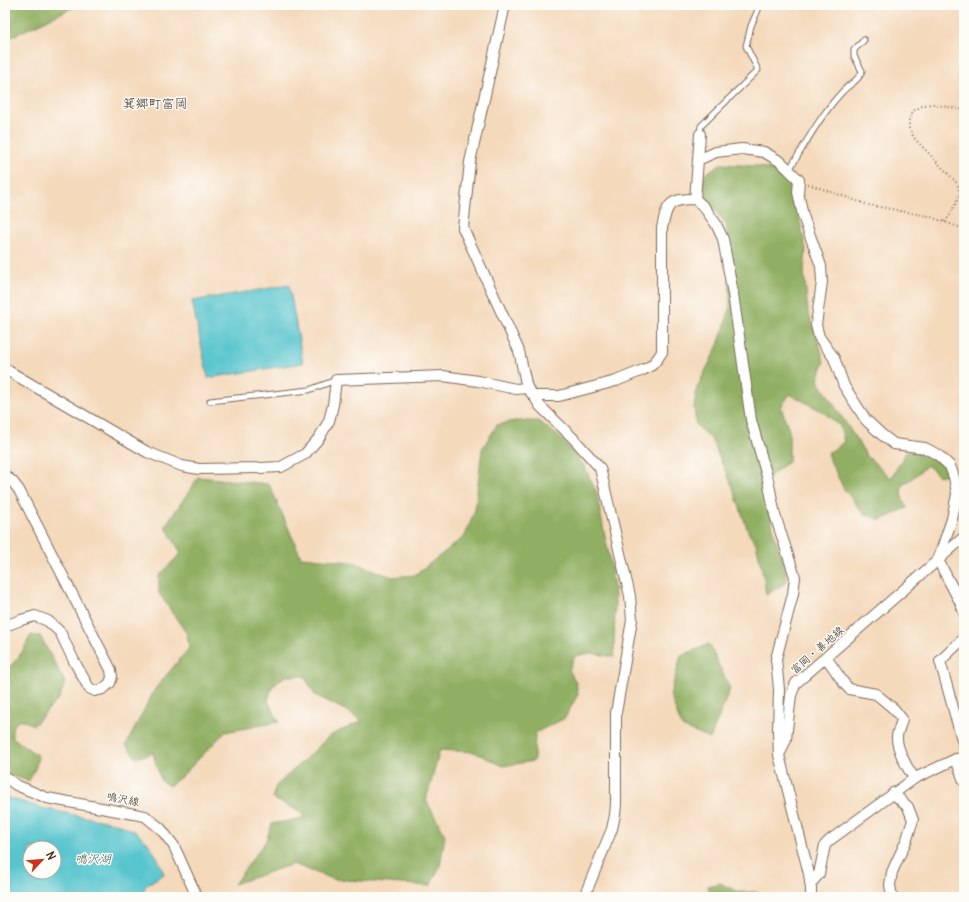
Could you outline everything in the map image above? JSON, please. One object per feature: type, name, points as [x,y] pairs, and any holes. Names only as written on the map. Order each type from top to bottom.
[{"type":"street","points":[[505,5],[470,162],[463,228],[519,351],[527,388],[540,406],[573,438],[600,468],[630,596],[632,620],[616,713],[615,815],[612,829],[584,897]]},
{"type":"street","points":[[695,199],[700,134]]},
{"type":"street","points":[[698,160],[716,152],[742,149],[764,152],[781,162],[799,180],[798,192],[803,216],[821,266],[822,282],[816,325],[819,337],[834,358],[844,386],[866,420],[894,444],[925,448],[938,455],[950,466],[954,477],[957,494],[952,519],[938,560],[964,612]]},
{"type":"street","points":[[534,396],[559,396],[616,380],[643,370],[652,365],[658,358],[662,352],[662,228],[666,211],[672,203],[683,199],[695,199],[716,224],[723,239],[733,294],[751,420],[768,480],[775,515],[795,577],[793,594],[776,659],[779,689],[779,755],[804,849],[811,883],[811,897]]},
{"type":"street","points":[[5,369],[147,452],[182,466],[199,468],[281,467],[305,454],[319,438],[329,421],[333,405],[336,380],[443,376],[478,381],[516,389],[527,388]]},
{"type":"street","points":[[5,476],[12,481],[19,490],[111,670],[112,677],[110,683],[103,689],[95,691],[89,688],[60,632],[48,621],[36,616],[5,626]]},
{"type":"street","name":"富岡・善地線","points":[[779,755],[786,739],[791,695],[796,683],[964,537]]},
{"type":"street","points":[[964,638],[940,661],[964,747]]},
{"type":"street","points":[[826,658],[843,682],[850,689],[876,694],[894,709],[902,719],[897,738],[900,753],[915,778]]},
{"type":"street","points":[[811,883],[819,874],[825,845],[915,778],[960,759],[964,781]]},
{"type":"street","name":"鳴沢線","points":[[5,778],[16,785],[47,798],[144,816],[161,829],[174,846],[197,897]]},
{"type":"street","points":[[892,897],[890,885],[892,872],[907,839],[913,820],[908,807],[893,793]]},
{"type":"lane","points":[[700,134],[701,126],[758,70],[746,46],[751,26],[760,5]]},
{"type":"lane","points":[[788,170],[826,111],[844,90],[860,76],[862,71],[854,56],[854,50],[864,40]]},
{"type":"lane","points":[[210,401],[309,390],[336,380]]},
{"type":"path","points":[[945,222],[960,194],[957,183],[914,139],[909,129],[909,120],[914,111],[924,105],[933,104],[964,110]]},
{"type":"path","points":[[799,180],[869,205],[928,216],[964,229]]},
{"type":"green space","points":[[5,5],[78,5],[13,36],[5,42]]},
{"type":"green space","points":[[720,164],[758,166],[772,170],[790,183],[806,249],[804,272],[808,312],[817,336],[824,362],[818,380],[867,456],[891,478],[907,451],[929,456],[945,467],[947,474],[939,476],[927,465],[914,477],[902,485],[901,495],[907,508],[880,520],[863,513],[844,489],[827,454],[844,442],[840,426],[823,412],[790,394],[781,407],[789,430],[789,461],[764,481],[775,538],[784,563],[787,582],[766,595],[756,543],[749,534],[732,485],[711,439],[696,425],[694,407],[697,388],[718,345],[730,309],[729,256],[726,224],[704,197],[702,188],[704,175]]},
{"type":"green space","points":[[514,421],[538,421],[561,438],[584,466],[596,491],[611,566],[615,596],[614,657],[591,653],[575,656],[569,670],[576,682],[578,694],[565,718],[535,733],[534,761],[503,766],[474,752],[440,750],[426,800],[445,835],[440,866],[430,886],[333,879],[293,864],[234,884],[266,841],[272,824],[304,818],[301,812],[272,798],[276,786],[329,736],[362,721],[345,710],[315,695],[304,676],[285,676],[272,687],[268,701],[279,722],[225,732],[182,776],[169,786],[161,781],[153,753],[136,758],[126,745],[155,689],[189,648],[187,634],[159,593],[159,576],[181,553],[165,526],[198,477],[269,484],[301,557],[353,562],[392,577],[415,575],[465,536],[475,510],[482,449],[497,425]]},
{"type":"green space","points":[[31,635],[40,636],[65,682],[60,697],[34,725],[19,719],[12,728],[12,737],[38,756],[36,767],[29,781],[5,774],[5,667],[11,666],[22,652]]},
{"type":"green space","points":[[709,644],[730,689],[710,739],[682,727],[670,695],[681,656]]},
{"type":"green space","points":[[720,883],[739,892],[756,892],[761,897],[711,897],[708,886]]},
{"type":"water","points":[[289,285],[303,363],[208,378],[192,301]]},
{"type":"water","name":"鳴沢湖","points":[[5,794],[12,799],[46,809],[119,824],[136,832],[148,843],[158,859],[164,874],[146,885],[142,895],[139,897],[5,897]]},
{"type":"district","name":"箕郷町富岡","points":[[155,103]]}]
